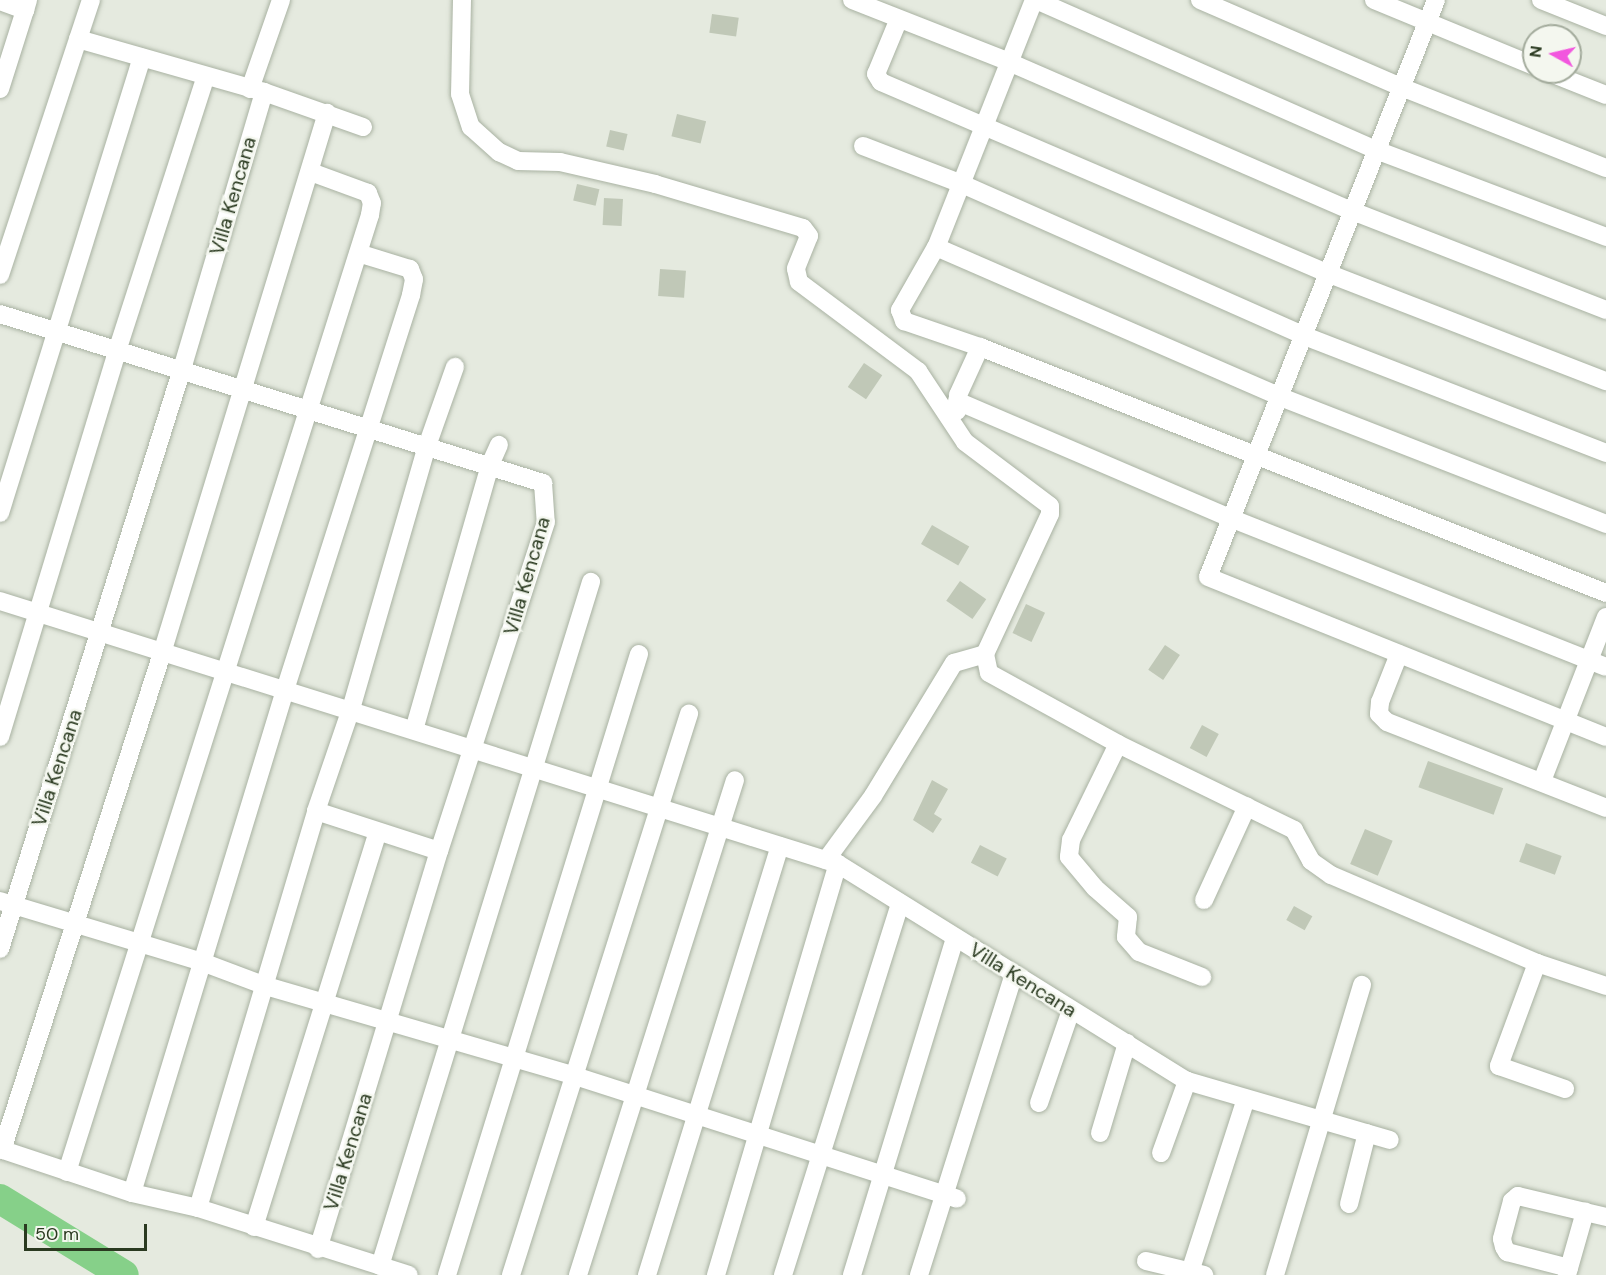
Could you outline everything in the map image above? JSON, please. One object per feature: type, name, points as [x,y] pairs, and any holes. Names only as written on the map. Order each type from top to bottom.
[{"type":"street","points":[[0,275],[91,0]]},
{"type":"street","name":"Villa Kencana","points":[[0,949],[7,903],[100,632],[182,369],[281,0]]},
{"type":"street","points":[[462,0],[460,94],[471,127],[499,152],[518,161],[560,162],[655,184],[803,228],[809,236],[796,268],[800,282],[918,371],[957,428],[980,455],[1050,506],[1050,514],[986,654],[989,673],[1118,744],[1298,833],[1311,861],[1331,875],[1537,963],[1606,986]]},
{"type":"street","points":[[852,0],[898,21],[1009,62],[1352,211],[1606,310]]},
{"type":"street","points":[[1606,237],[1376,150],[1035,0],[936,248],[900,310],[901,317],[1606,593]]},
{"type":"street","points":[[1200,0],[1401,87],[1606,168]]},
{"type":"street","points":[[1374,0],[1522,61]]},
{"type":"street","points":[[1436,0],[1208,572],[1210,580],[1606,737]]},
{"type":"street","points":[[1541,0],[1606,26]]},
{"type":"street","points":[[0,1],[26,5],[0,90]]},
{"type":"street","points":[[898,21],[876,74],[878,80],[1327,273],[1606,381]]},
{"type":"street","points":[[78,39],[205,78],[257,91],[363,127]]},
{"type":"street","points":[[0,513],[142,58]]},
{"type":"street","points":[[0,737],[118,348],[205,78]]},
{"type":"street","points":[[1578,84],[1606,95]]},
{"type":"street","points":[[327,113],[311,172],[77,925],[1,1150],[132,1193],[198,1208],[318,1249],[409,1275]]},
{"type":"street","points":[[863,146],[962,184],[1302,335],[1606,453]]},
{"type":"street","points":[[68,1172],[369,215],[370,197],[362,190],[311,172]]},
{"type":"street","points":[[936,248],[1278,396],[1606,524]]},
{"type":"street","points":[[132,1193],[285,690],[414,279],[404,265],[358,253]]},
{"type":"street","name":"Villa Kencana","points":[[0,314],[367,425],[543,483],[547,513],[439,851],[318,1249]]},
{"type":"street","points":[[957,428],[957,401],[980,346]]},
{"type":"street","points":[[198,1208],[266,986],[316,811],[351,709],[427,446],[455,367]]},
{"type":"street","points":[[957,401],[1230,518],[1598,663]]},
{"type":"street","points":[[414,730],[490,465],[499,445]]},
{"type":"street","points":[[380,1266],[591,582]]},
{"type":"street","name":"Villa Kencana","points":[[0,601],[162,653],[351,709],[473,750],[832,862],[1187,1081],[1390,1140]]},
{"type":"street","points":[[1542,781],[1566,720],[1598,663],[1606,617]]},
{"type":"street","points":[[447,1275],[639,654]]},
{"type":"street","points":[[716,1275],[759,1136],[832,862],[954,663],[986,654]]},
{"type":"street","points":[[1399,654],[1380,702],[1379,714],[1387,722],[1606,808]]},
{"type":"street","points":[[511,1275],[689,714]]},
{"type":"street","points":[[1118,744],[1071,840],[1069,857],[1095,888],[1128,916],[1126,937],[1139,952],[1202,977]]},
{"type":"street","points":[[578,1275],[638,1096],[735,780]]},
{"type":"street","points":[[1204,900],[1247,806]]},
{"type":"street","points":[[316,811],[439,851]]},
{"type":"street","points":[[254,1227],[378,832]]},
{"type":"street","points":[[647,1275],[780,846]]},
{"type":"street","points":[[7,903],[202,962],[266,986],[575,1076],[949,1197]]},
{"type":"street","points":[[783,1275],[900,903]]},
{"type":"street","points":[[852,1275],[956,938]]},
{"type":"street","points":[[1537,963],[1499,1066],[1565,1089]]},
{"type":"street","points":[[919,1275],[949,1197],[1014,974]]},
{"type":"street","points":[[1275,1275],[1362,985]]},
{"type":"street","points":[[1039,1103],[1071,1010]]},
{"type":"street","points":[[1100,1133],[1127,1043]]},
{"type":"street","points":[[1161,1153],[1187,1081]]},
{"type":"street","points":[[1146,1261],[1194,1274],[1246,1099]]},
{"type":"street","points":[[1349,1204],[1367,1133]]},
{"type":"street","points":[[1585,1212],[1568,1272],[1507,1252],[1502,1239],[1512,1201],[1518,1196],[1528,1196],[1606,1216]]},
{"type":"building","points":[[712,14],[739,18],[736,37],[709,33]]},
{"type":"building","points":[[677,114],[706,121],[701,144],[671,136]]},
{"type":"building","points":[[610,130],[628,134],[624,151],[606,147]]},
{"type":"building","points":[[577,184],[599,189],[596,206],[573,201]]},
{"type":"building","points":[[604,198],[623,199],[622,226],[603,225]]},
{"type":"building","points":[[660,269],[686,271],[684,298],[658,296]]},
{"type":"building","points":[[864,363],[882,375],[866,399],[848,387]]},
{"type":"building","points":[[932,525],[969,546],[958,566],[921,544]]},
{"type":"building","points":[[960,581],[986,599],[972,619],[946,601]]},
{"type":"building","points":[[1026,604],[1045,613],[1032,642],[1012,633]]},
{"type":"building","points":[[1165,645],[1180,655],[1163,680],[1148,670]]},
{"type":"building","points":[[1202,725],[1219,734],[1207,757],[1190,748]]},
{"type":"building","points":[[1428,761],[1503,788],[1494,815],[1418,787]]},
{"type":"building","points":[[932,780],[948,789],[934,814],[942,819],[933,833],[913,820]]},
{"type":"building","points":[[1365,829],[1393,841],[1378,876],[1350,864]]},
{"type":"building","points":[[1526,843],[1562,856],[1555,875],[1519,862]]},
{"type":"building","points":[[980,845],[1007,859],[998,876],[971,863]]},
{"type":"building","points":[[1294,906],[1312,916],[1305,930],[1286,920]]},
{"type":"waterway","points":[[0,1199],[124,1275]]}]
